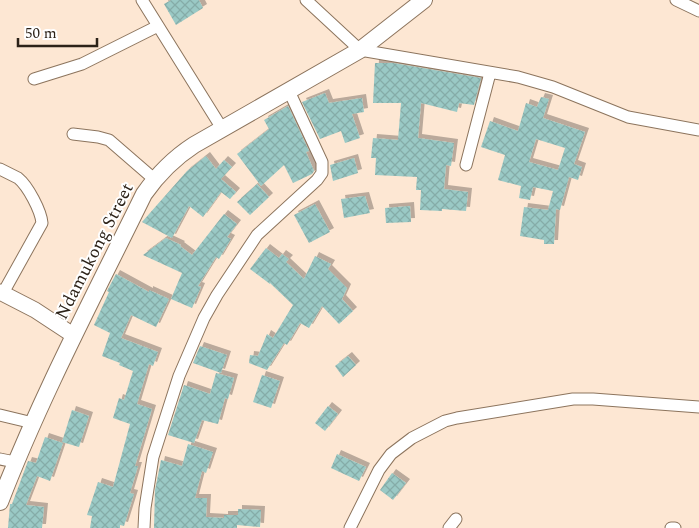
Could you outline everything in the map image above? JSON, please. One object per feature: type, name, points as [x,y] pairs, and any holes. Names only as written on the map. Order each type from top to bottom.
[{"type":"main road","name":"Ndamukong Street","points":[[0,502],[8,460],[33,423],[73,335],[144,194],[154,179],[180,154],[360,50],[424,0]]},
{"type":"street","points":[[142,0],[223,130]]},
{"type":"street","points":[[306,0],[360,50],[518,77],[553,87],[628,117],[699,130]]},
{"type":"street","points":[[676,0],[699,11]]},
{"type":"street","points":[[34,79],[82,64],[158,26]]},
{"type":"street","points":[[466,165],[490,73]]},
{"type":"street","points":[[144,528],[153,456],[179,376],[204,318],[222,287],[258,234],[317,180],[322,172],[322,162],[289,91]]},
{"type":"street","points":[[73,134],[109,140],[154,179]]},
{"type":"street","points":[[0,169],[19,179],[42,215],[42,223],[2,293],[35,310],[73,335]]},
{"type":"street","points":[[350,528],[379,470],[391,454],[412,438],[445,421],[573,400],[593,399],[699,406]]},
{"type":"street","points":[[0,415],[33,423]]},
{"type":"building","points":[[171,0],[199,0],[203,8],[176,25],[164,4]]},
{"type":"building","points":[[375,63],[393,63],[481,78],[474,105],[459,103],[457,112],[421,103],[418,138],[454,143],[451,166],[446,165],[444,189],[468,192],[466,211],[420,210],[421,190],[416,190],[417,177],[375,175],[376,158],[371,158],[373,138],[398,140],[401,103],[373,103]]},
{"type":"building","points":[[325,93],[329,103],[362,98],[364,112],[352,114],[360,138],[345,143],[341,131],[320,139],[302,102]]},
{"type":"building","points":[[541,97],[549,99],[543,118],[585,132],[574,164],[582,167],[578,180],[569,177],[560,210],[556,209],[554,244],[544,244],[544,240],[520,236],[524,207],[548,210],[553,191],[533,187],[530,200],[519,198],[521,186],[498,180],[505,155],[481,147],[490,121],[518,131],[526,103],[537,107]],"holes":[[[536,139],[565,148],[558,170],[529,162]]]},
{"type":"building","points":[[288,106],[309,151],[306,152],[314,171],[312,174],[293,183],[284,165],[261,186],[237,154],[269,129],[264,120]]},
{"type":"building","points":[[206,156],[216,169],[224,160],[232,167],[221,179],[236,192],[230,199],[221,192],[203,217],[189,206],[172,238],[142,222],[187,171]]},
{"type":"building","points":[[354,158],[358,173],[333,181],[330,165]]},
{"type":"building","points":[[257,184],[269,197],[250,215],[237,202]]},
{"type":"building","points":[[365,196],[370,213],[344,218],[341,199]]},
{"type":"building","points":[[315,204],[330,232],[309,243],[294,215]]},
{"type":"building","points":[[410,206],[411,222],[386,223],[385,208]]},
{"type":"building","points":[[224,214],[237,224],[227,237],[231,239],[219,259],[216,257],[198,286],[201,287],[192,308],[171,299],[182,273],[143,255],[166,238],[181,245],[192,255]]},
{"type":"building","points":[[266,248],[279,258],[282,254],[289,259],[286,262],[304,279],[315,256],[331,264],[328,269],[347,288],[342,299],[353,311],[339,324],[322,306],[309,328],[300,323],[287,345],[284,343],[267,370],[249,363],[250,355],[258,356],[267,334],[273,338],[293,305],[270,283],[250,269]]},
{"type":"building","points":[[116,274],[149,292],[149,290],[169,299],[156,327],[131,315],[121,338],[158,352],[153,366],[149,364],[137,404],[152,409],[135,466],[138,466],[130,493],[134,494],[124,526],[120,525],[120,528],[90,528],[92,516],[87,515],[98,482],[113,487],[130,424],[113,418],[119,398],[124,400],[133,371],[119,365],[120,363],[102,356],[110,333],[94,325],[109,292],[107,291]]},
{"type":"building","points":[[200,346],[227,355],[221,373],[193,363]]},
{"type":"building","points":[[348,356],[356,365],[343,377],[335,366]]},
{"type":"building","points":[[216,373],[234,378],[228,399],[225,398],[218,424],[202,420],[194,443],[168,435],[184,385],[210,394]]},
{"type":"building","points":[[262,375],[280,381],[271,408],[253,402]]},
{"type":"building","points":[[328,406],[338,414],[325,431],[315,423]]},
{"type":"building","points":[[72,410],[89,416],[79,447],[62,442]]},
{"type":"building","points":[[45,437],[63,443],[50,481],[37,476],[26,505],[44,507],[42,528],[8,528],[10,504],[12,504],[28,461],[36,463]]},
{"type":"building","points":[[188,444],[213,452],[206,473],[202,471],[195,498],[207,498],[206,517],[224,518],[224,515],[238,515],[238,509],[261,510],[260,527],[237,525],[237,528],[154,528],[155,490],[161,460],[182,466]]},
{"type":"building","points":[[337,454],[366,467],[359,481],[331,468]]},
{"type":"building","points":[[392,473],[406,483],[393,500],[380,490]]}]
